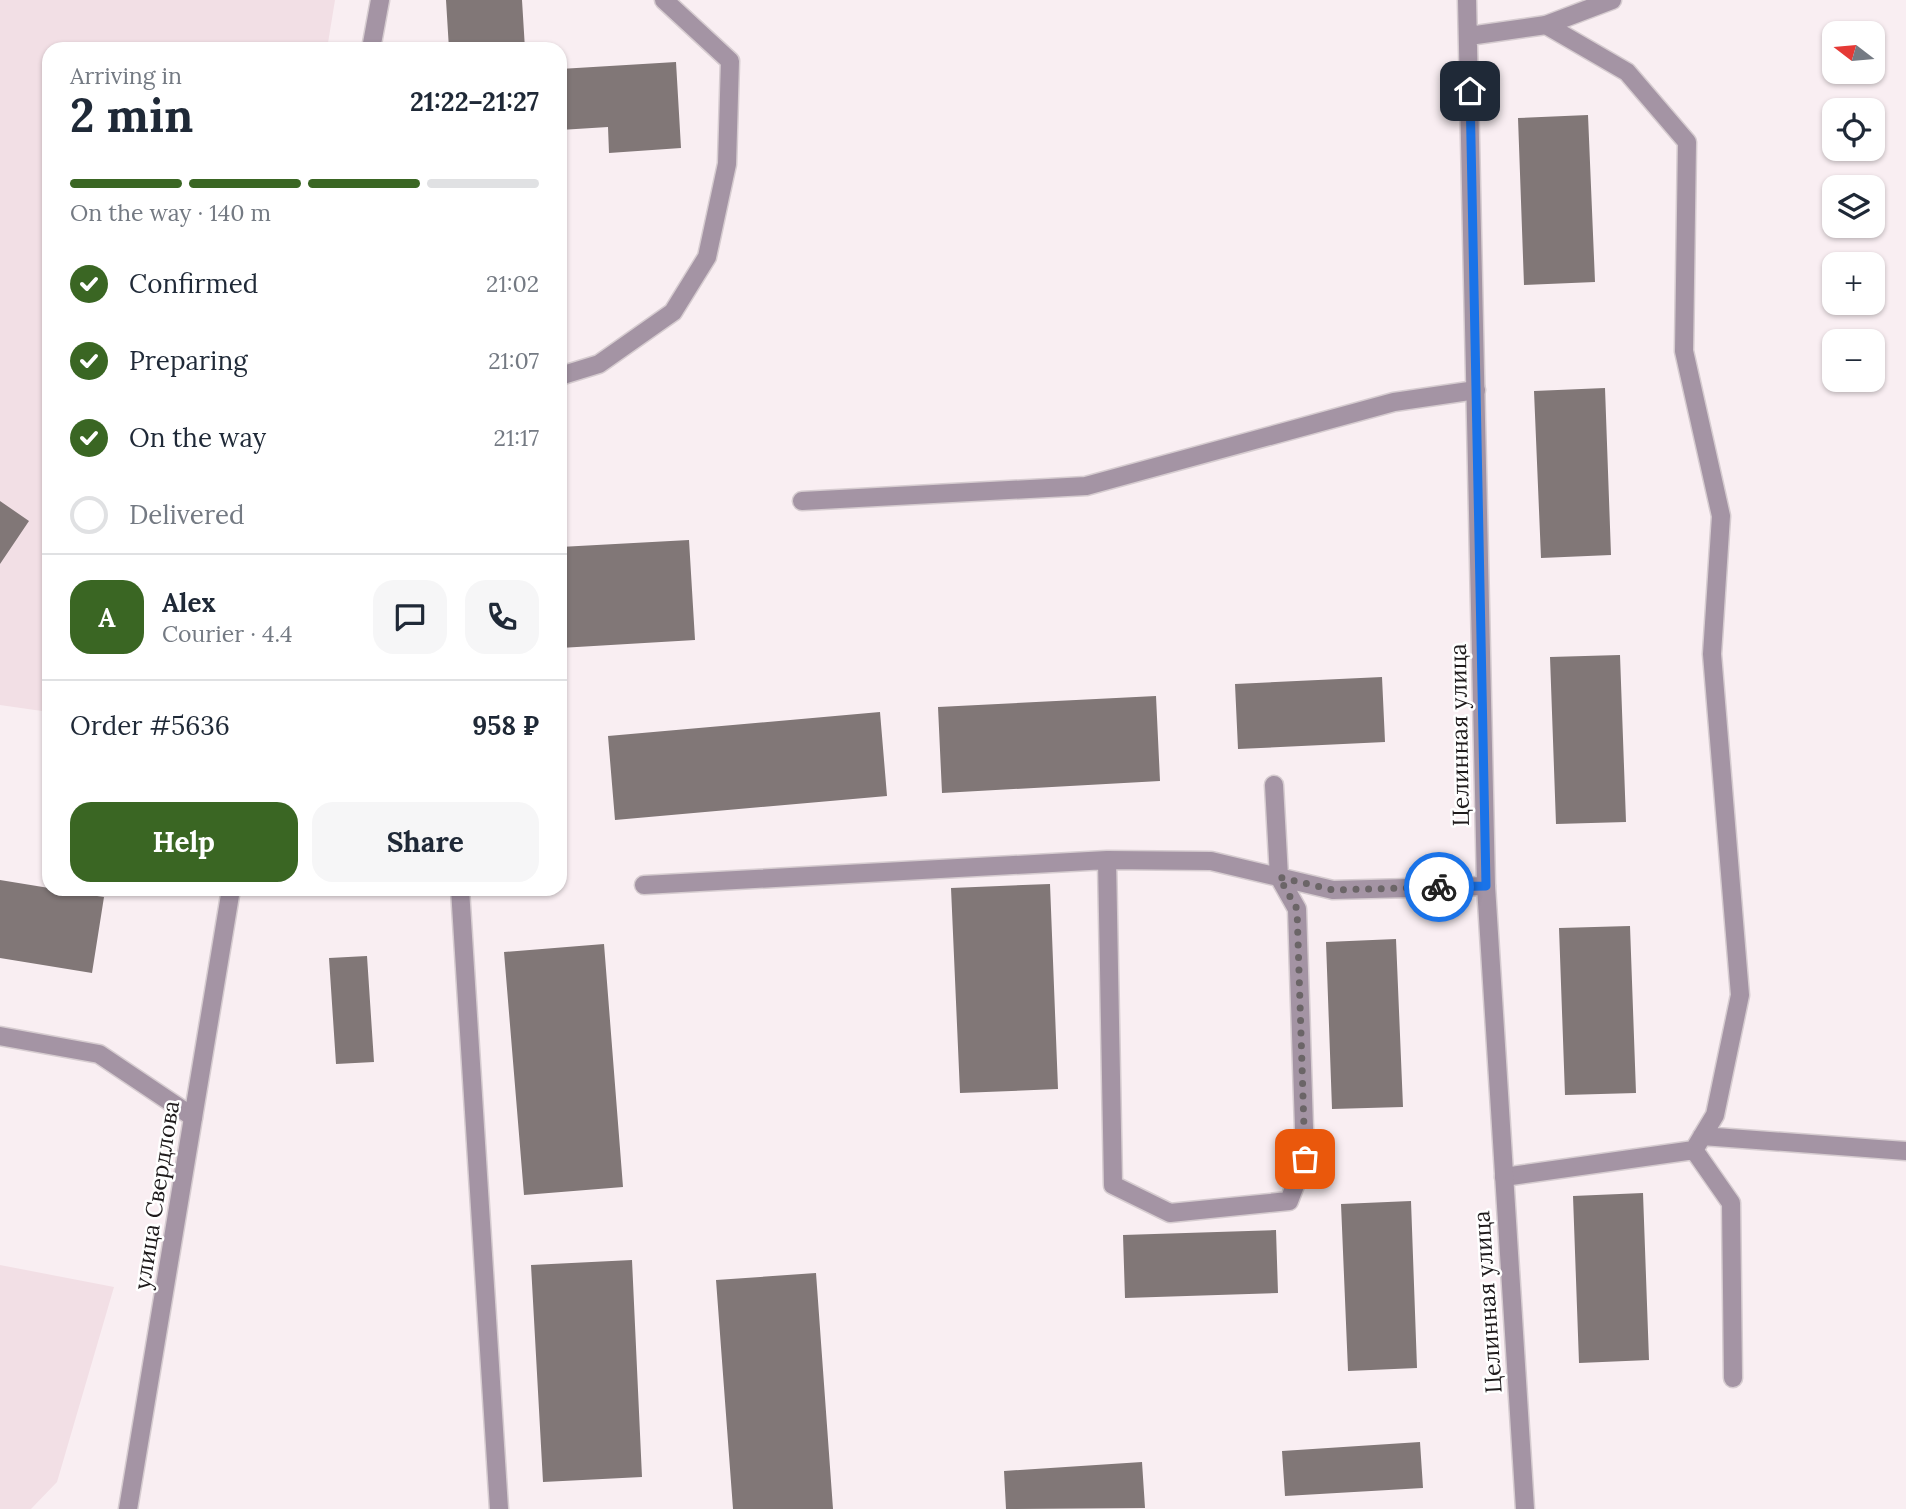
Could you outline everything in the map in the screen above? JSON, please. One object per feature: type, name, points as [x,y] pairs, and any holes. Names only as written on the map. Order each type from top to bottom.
[{"type":"street","points":[[372,42],[380,0]]},
{"type":"street","points":[[567,374],[599,364],[673,312],[706,257],[727,164],[730,61],[664,0]]},
{"type":"street","name":"Целинная улица","points":[[1467,0],[1486,886],[1525,1509]]},
{"type":"street","points":[[1469,36],[1546,25],[1612,0]]},
{"type":"street","points":[[1546,25],[1627,72],[1687,142],[1684,351],[1721,516],[1712,654],[1740,995],[1715,1115],[1698,1143]]},
{"type":"street","points":[[802,501],[1086,486],[1394,402],[1476,390]]},
{"type":"street","points":[[1107,860],[1113,1185],[1170,1213],[1289,1201],[1305,1159],[1297,909],[1279,877],[1274,785]]},
{"type":"street","points":[[644,885],[1107,860],[1211,861],[1333,890],[1486,886]]},
{"type":"street","name":"улица Свердлова","points":[[128,1509],[230,896]]},
{"type":"street","points":[[460,896],[499,1509]]},
{"type":"street","points":[[0,1036],[99,1054],[193,1116]]},
{"type":"street","points":[[1698,1143],[1731,1203],[1734,1378]]},
{"type":"street","points":[[1504,1177],[1698,1143],[1906,1151]]},
{"type":"shaded area","points":[[0,0],[335,0],[328,42],[42,42],[42,711],[0,705]]},
{"type":"shaded area","points":[[0,1265],[114,1287],[57,1482],[31,1509],[0,1509]]},
{"type":"building","points":[[446,0],[522,0],[525,42],[449,42]]},
{"type":"building","points":[[676,62],[681,148],[609,153],[608,127],[567,130],[567,69]]},
{"type":"building","points":[[1588,115],[1595,282],[1524,285],[1518,118]]},
{"type":"building","points":[[1605,388],[1611,555],[1541,558],[1534,391]]},
{"type":"building","points":[[0,501],[29,521],[0,564]]},
{"type":"building","points":[[689,540],[695,640],[567,648],[567,547]]},
{"type":"building","points":[[1620,655],[1626,822],[1556,824],[1550,657]]},
{"type":"building","points":[[1382,677],[1385,742],[1238,749],[1235,684]]},
{"type":"building","points":[[1156,696],[1160,781],[942,793],[938,707]]},
{"type":"building","points":[[880,712],[887,796],[615,820],[608,736]]},
{"type":"building","points":[[0,880],[42,887],[42,896],[104,897],[92,973],[0,958]]},
{"type":"building","points":[[1050,884],[1058,1089],[960,1093],[951,888]]},
{"type":"building","points":[[1630,926],[1636,1093],[1565,1095],[1559,928]]},
{"type":"building","points":[[1396,939],[1403,1107],[1332,1109],[1326,942]]},
{"type":"building","points":[[604,944],[623,1187],[524,1195],[504,952]]},
{"type":"building","points":[[367,956],[374,1062],[336,1064],[329,958]]},
{"type":"building","points":[[1643,1193],[1649,1360],[1579,1363],[1573,1196]]},
{"type":"building","points":[[1411,1201],[1417,1368],[1348,1371],[1341,1204]]},
{"type":"building","points":[[1276,1230],[1278,1293],[1125,1298],[1123,1235]]},
{"type":"building","points":[[632,1260],[642,1477],[543,1482],[531,1265]]},
{"type":"building","points":[[816,1273],[833,1509],[733,1509],[716,1280]]},
{"type":"building","points":[[1420,1442],[1423,1488],[1285,1496],[1282,1451]]},
{"type":"building","points":[[1142,1462],[1145,1508],[1006,1509],[1004,1471]]},
{"type":"way so far","points":[[1305,1159],[1297,909],[1279,877],[1333,890],[1439,887]]},
{"type":"route","points":[[1439,887],[1486,886],[1470,91]]}]
